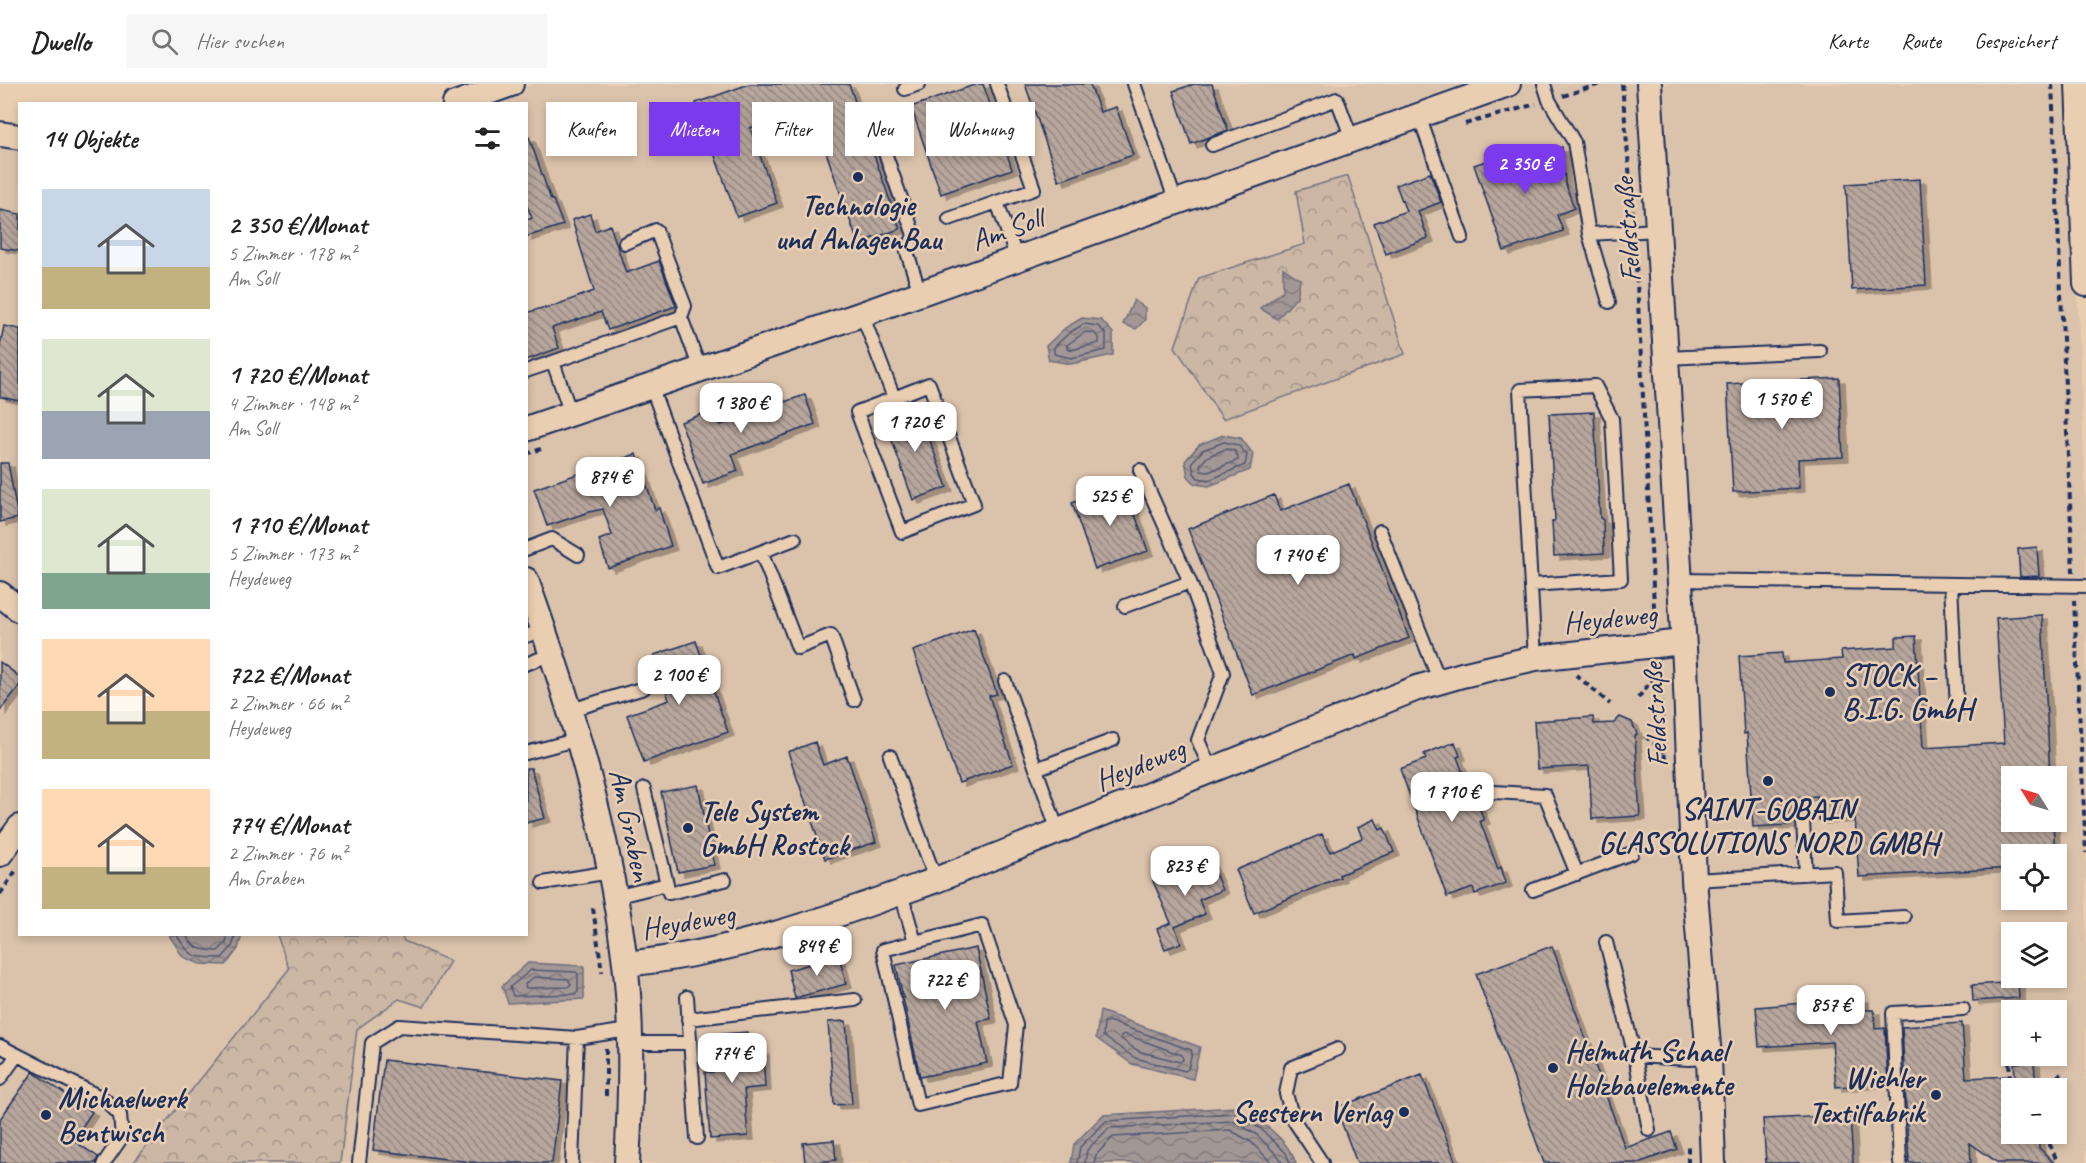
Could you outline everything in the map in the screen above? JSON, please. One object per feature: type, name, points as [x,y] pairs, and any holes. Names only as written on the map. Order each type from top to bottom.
[{"type":"street","points":[[461,102],[511,84]]},
{"type":"street","name":"Am Soll","points":[[528,428],[862,314],[1508,84]]},
{"type":"street","name":"Feldstraße","points":[[1649,84],[1683,642],[1694,880],[1709,1058],[1713,1163]]},
{"type":"street","points":[[2078,84],[2086,284]]},
{"type":"street","points":[[0,134],[18,137]]},
{"type":"street","name":"Am Graben","points":[[528,592],[535,633],[552,654],[571,710],[595,797],[599,874],[615,897],[625,964],[621,1035],[627,1163]]},
{"type":"street","points":[[0,594],[18,608]]},
{"type":"street","name":"Heydeweg","points":[[625,964],[732,947],[784,933],[901,893],[1417,688],[1535,658],[1683,642]]},
{"type":"street","points":[[0,855],[18,829]]},
{"type":"lane","points":[[905,89],[919,84]]},
{"type":"lane","points":[[950,219],[1034,189],[997,84]]},
{"type":"lane","points":[[1134,84],[1176,202]]},
{"type":"lane","points":[[1544,84],[1549,100],[1574,142],[1589,234],[1609,302]]},
{"type":"lane","points":[[1212,145],[1337,99],[1352,139]]},
{"type":"lane","points":[[1419,116],[1462,237]]},
{"type":"lane","points":[[886,156],[914,235],[907,252],[920,293]]},
{"type":"lane","points":[[997,202],[1017,259]]},
{"type":"lane","points":[[625,243],[656,230],[685,306],[681,317],[700,369]]},
{"type":"lane","points":[[1589,234],[1658,230]]},
{"type":"lane","points":[[862,314],[894,398]]},
{"type":"lane","points":[[528,370],[681,317]]},
{"type":"lane","points":[[1666,358],[1820,351]]},
{"type":"lane","points":[[553,362],[571,414]]},
{"type":"lane","points":[[930,384],[974,504],[902,532],[857,412],[894,398],[930,384]]},
{"type":"lane","points":[[651,386],[718,568],[795,539]]},
{"type":"lane","points":[[1531,585],[1621,579],[1612,419],[1595,386],[1520,390],[1535,658]]},
{"type":"lane","points":[[1140,470],[1190,582],[1223,673],[1198,740],[1211,770]]},
{"type":"lane","points":[[1380,531],[1440,682]]},
{"type":"lane","points":[[528,548],[552,539],[578,555]]},
{"type":"lane","points":[[761,552],[798,648],[831,635],[854,700]]},
{"type":"lane","points":[[1679,580],[2080,586]]},
{"type":"lane","points":[[1125,606],[1190,582]]},
{"type":"lane","points":[[1951,584],[1957,710]]},
{"type":"lane","points":[[528,663],[552,654]]},
{"type":"lane","points":[[1005,681],[1058,831]]},
{"type":"lane","points":[[571,710],[644,688]]},
{"type":"lane","points":[[528,752],[579,738]]},
{"type":"lane","points":[[1036,769],[1113,740]]},
{"type":"lane","points":[[890,756],[936,880]]},
{"type":"lane","points":[[644,789],[669,893],[725,880]]},
{"type":"lane","points":[[1494,792],[1545,795],[1577,874]]},
{"type":"lane","points":[[1803,821],[1806,874]]},
{"type":"lane","points":[[1533,891],[1632,854]]},
{"type":"lane","points":[[1694,880],[1835,872],[1838,921],[1904,918]]},
{"type":"lane","points":[[543,883],[599,874]]},
{"type":"lane","points":[[615,897],[667,884]]},
{"type":"lane","points":[[901,893],[915,942]]},
{"type":"lane","points":[[982,925],[1016,1025],[1010,1083],[918,1105],[883,950],[915,942],[982,925]]},
{"type":"lane","points":[[1606,942],[1635,1056],[1649,1130]]},
{"type":"lane","points":[[687,997],[697,1138]]},
{"type":"lane","points":[[688,1019],[855,1000]]},
{"type":"lane","points":[[1900,1163],[1893,1013],[1963,1009]]},
{"type":"lane","points":[[359,1163],[372,1043],[399,1026],[577,1038],[621,1035],[689,1043]]},
{"type":"lane","points":[[572,1163],[577,1038]]},
{"type":"lane","points":[[0,1046],[104,1099],[120,1115],[122,1137],[104,1163]]},
{"type":"lane","points":[[1322,1163],[1293,1119],[1286,1094],[1291,1068],[1338,1049]]},
{"type":"lane","points":[[0,1079],[17,1055]]},
{"type":"lane","points":[[1635,1056],[1709,1058]]},
{"type":"path","points":[[1622,84],[1634,231],[1655,624]]},
{"type":"path","points":[[2052,84],[2080,586],[2086,853]]},
{"type":"path","points":[[1638,698],[1659,670]]},
{"type":"path","points":[[1575,674],[1610,704]]},
{"type":"path","points":[[1645,736],[1665,753]]},
{"type":"path","points":[[0,894],[18,869]]},
{"type":"path","points":[[599,874],[603,977]]},
{"type":"path","points":[[606,1103],[621,1035]]},
{"type":"path","points":[[2009,1066],[2010,1076]]},
{"type":"path","points":[[2054,1078],[2061,1074]]},
{"type":"path","points":[[2049,1144],[2058,1163]]},
{"type":"shaded area","points":[[534,84],[2069,84],[2086,508],[2086,1163],[0,1163],[0,143],[18,146],[18,936],[528,936],[528,102],[482,102]]},
{"type":"green space","points":[[1348,176],[1405,354],[1223,419],[1175,347],[1199,278],[1305,244],[1296,191]]},
{"type":"green space","points":[[277,936],[402,936],[404,941],[450,961],[424,1007],[399,999],[357,1029],[340,1163],[133,1163],[289,969]]},
{"type":"water","points":[[1283,268],[1300,279],[1297,297],[1277,319],[1260,308],[1283,291]]},
{"type":"water","points":[[1134,300],[1145,308],[1145,320],[1136,329],[1123,324]]},
{"type":"water","points":[[1082,318],[1101,320],[1113,333],[1113,355],[1071,364],[1049,360],[1046,346],[1065,328]]},
{"type":"water","points":[[1223,435],[1241,438],[1253,454],[1250,470],[1209,486],[1195,484],[1188,476],[1185,461],[1199,445]]},
{"type":"water","points":[[170,936],[242,936],[238,949],[226,965],[200,964],[183,957]]},
{"type":"water","points":[[528,963],[584,966],[584,999],[508,1003],[502,986]]},
{"type":"water","points":[[1100,1011],[1200,1047],[1193,1079],[1132,1064],[1096,1038]]},
{"type":"water","points":[[1236,1107],[1279,1137],[1292,1153],[1296,1163],[1071,1163],[1074,1144],[1103,1115]]},
{"type":"building","points":[[749,84],[849,84],[855,102],[845,102],[845,156],[874,156],[900,229],[858,243],[827,156],[833,156],[833,102],[752,102],[752,127],[750,128],[752,156],[760,156],[777,203],[737,217],[715,156],[740,156],[740,102],[699,102]]},
{"type":"building","points":[[977,84],[983,84],[989,102],[926,102],[926,150],[914,116],[914,106]]},
{"type":"building","points":[[1025,84],[1090,84],[1100,112],[1116,107],[1133,155],[1059,181],[1035,113],[1035,102],[1031,102]]},
{"type":"building","points":[[1194,84],[1212,84],[1228,130],[1191,144],[1173,91]]},
{"type":"building","points":[[528,137],[551,200],[553,200],[563,225],[528,236],[528,219],[532,218],[528,209]]},
{"type":"building","points":[[1530,146],[1533,157],[1562,147],[1565,182],[1574,208],[1557,215],[1563,231],[1504,251],[1474,165]]},
{"type":"building","points":[[928,156],[1008,156],[1012,169],[941,194]]},
{"type":"building","points":[[1430,173],[1441,202],[1418,211],[1428,238],[1386,254],[1374,223],[1406,211],[1396,185]]},
{"type":"building","points":[[1920,179],[1926,285],[1852,290],[1846,184]]},
{"type":"building","points":[[0,210],[18,214],[18,251],[0,248]]},
{"type":"building","points":[[590,214],[595,231],[610,225],[626,273],[659,261],[676,306],[608,330],[601,312],[552,328],[559,348],[528,359],[528,312],[545,307],[545,309],[594,291],[572,220]]},
{"type":"building","points":[[4,326],[18,329],[18,401],[0,397],[0,345]]},
{"type":"building","points":[[1839,378],[1843,457],[1798,459],[1799,488],[1733,492],[1727,384]]},
{"type":"building","points":[[805,395],[815,424],[732,454],[738,471],[703,484],[681,422],[716,409],[721,425],[769,408],[768,403],[783,397],[784,402]]},
{"type":"building","points":[[917,406],[947,487],[913,500],[884,418]]},
{"type":"building","points":[[1594,412],[1604,553],[1554,556],[1552,522],[1555,520],[1549,414]]},
{"type":"building","points":[[636,454],[655,510],[659,508],[671,546],[608,568],[599,540],[612,535],[603,509],[547,526],[534,489]]},
{"type":"building","points":[[0,463],[8,463],[18,518],[0,522]]},
{"type":"building","points":[[1124,484],[1148,551],[1095,569],[1072,503]]},
{"type":"building","points":[[1349,484],[1409,638],[1356,659],[1355,655],[1253,695],[1188,529],[1274,495],[1280,511]]},
{"type":"building","points":[[2037,547],[2039,576],[2020,577],[2018,549]]},
{"type":"building","points":[[2042,615],[2049,766],[2001,766],[2001,832],[2054,832],[2054,844],[2001,844],[2001,869],[1859,877],[1855,818],[1819,820],[1817,796],[1787,798],[1789,825],[1753,827],[1739,656],[1782,653],[1783,663],[1842,659],[1841,651],[1896,647],[1896,637],[1916,636],[1923,748],[2004,743],[1996,618]]},
{"type":"building","points":[[974,629],[997,694],[989,696],[1013,764],[959,783],[913,651]]},
{"type":"building","points":[[696,641],[728,732],[644,762],[627,715],[669,700],[654,655]]},
{"type":"building","points":[[0,662],[18,676],[18,688],[0,711]]},
{"type":"building","points":[[1593,717],[1594,724],[1614,723],[1620,717],[1632,722],[1637,734],[1635,736],[1640,816],[1592,819],[1589,766],[1537,769],[1534,721]]},
{"type":"building","points":[[815,742],[823,765],[847,756],[876,842],[825,859],[788,752]]},
{"type":"building","points":[[1455,742],[1460,756],[1457,757],[1475,806],[1478,805],[1484,820],[1480,821],[1498,869],[1501,867],[1506,883],[1475,894],[1473,888],[1447,897],[1400,769],[1426,759],[1424,754]]},
{"type":"building","points":[[528,768],[531,768],[545,818],[528,822]]},
{"type":"building","name":"Tele System GmbH Rostock","points":[[698,785],[714,865],[678,872],[661,792]]},
{"type":"building","points":[[1375,819],[1380,830],[1384,828],[1394,852],[1254,913],[1236,870],[1322,834],[1330,852],[1362,838],[1358,827]]},
{"type":"building","points":[[1208,857],[1222,890],[1199,900],[1205,914],[1175,927],[1181,943],[1165,949],[1157,929],[1171,923],[1153,881]]},
{"type":"building","name":"Helmuth Schael Holzbauelemente","points":[[1552,946],[1625,1148],[1671,1132],[1677,1149],[1638,1163],[1544,1163],[1476,974]]},
{"type":"building","points":[[976,948],[991,1019],[978,1021],[987,1063],[920,1077],[896,965]]},
{"type":"building","points":[[839,956],[846,984],[795,998],[788,970]]},
{"type":"building","points":[[2001,983],[2001,988],[2018,988],[2019,998],[1973,1001],[1972,985]]},
{"type":"building","points":[[1863,998],[1864,1010],[1874,1010],[1875,1029],[1885,1028],[1888,1083],[1836,1087],[1832,1042],[1759,1047],[1756,1007]]},
{"type":"building","points":[[846,1021],[852,1104],[834,1105],[828,1022]]},
{"type":"building","name":"Wiehler Textilfabrik","points":[[1962,1023],[1966,1078],[2012,1076],[2012,1078],[2001,1078],[2001,1144],[2039,1144],[2039,1148],[2054,1163],[1998,1163],[1970,1143],[1971,1163],[1909,1163],[1902,1027]]},
{"type":"building","points":[[747,1032],[749,1053],[763,1051],[765,1087],[744,1089],[748,1136],[710,1139],[705,1072],[713,1072],[710,1035]]},
{"type":"building","points":[[384,1060],[562,1081],[552,1163],[479,1163],[373,1150]]},
{"type":"building","points":[[2014,1066],[2034,1066],[2035,1078],[2015,1078]]},
{"type":"building","name":"Michaelwerk Bentwisch","points":[[33,1072],[92,1112],[73,1140],[98,1157],[96,1163],[0,1163],[0,1119]]},
{"type":"building","points":[[1422,1075],[1456,1163],[1357,1163],[1336,1108]]},
{"type":"building","points":[[1850,1115],[1853,1163],[1766,1163],[1763,1119]]},
{"type":"building","points":[[834,1140],[836,1160],[805,1163],[803,1143]]},
{"type":"place","name":"Technologie und AnlagenBau","points":[[858,177]]},
{"type":"place","name":"STOCK – B.I.G. GmbH","points":[[1830,692]]},
{"type":"place","name":"SAINT-GOBAIN GLASSOLUTIONS NORD GMBH","points":[[1768,781]]},
{"type":"place","name":"Tele System GmbH Rostock","points":[[688,828]]},
{"type":"place","name":"Helmuth Schael Holzbauelemente","points":[[1553,1068]]},
{"type":"place","name":"Wiehler Textilfabrik","points":[[1936,1095]]},
{"type":"place","name":"Seestern Verlag","points":[[1404,1112]]},
{"type":"place","name":"Michaelwerk Bentwisch","points":[[46,1115]]}]
